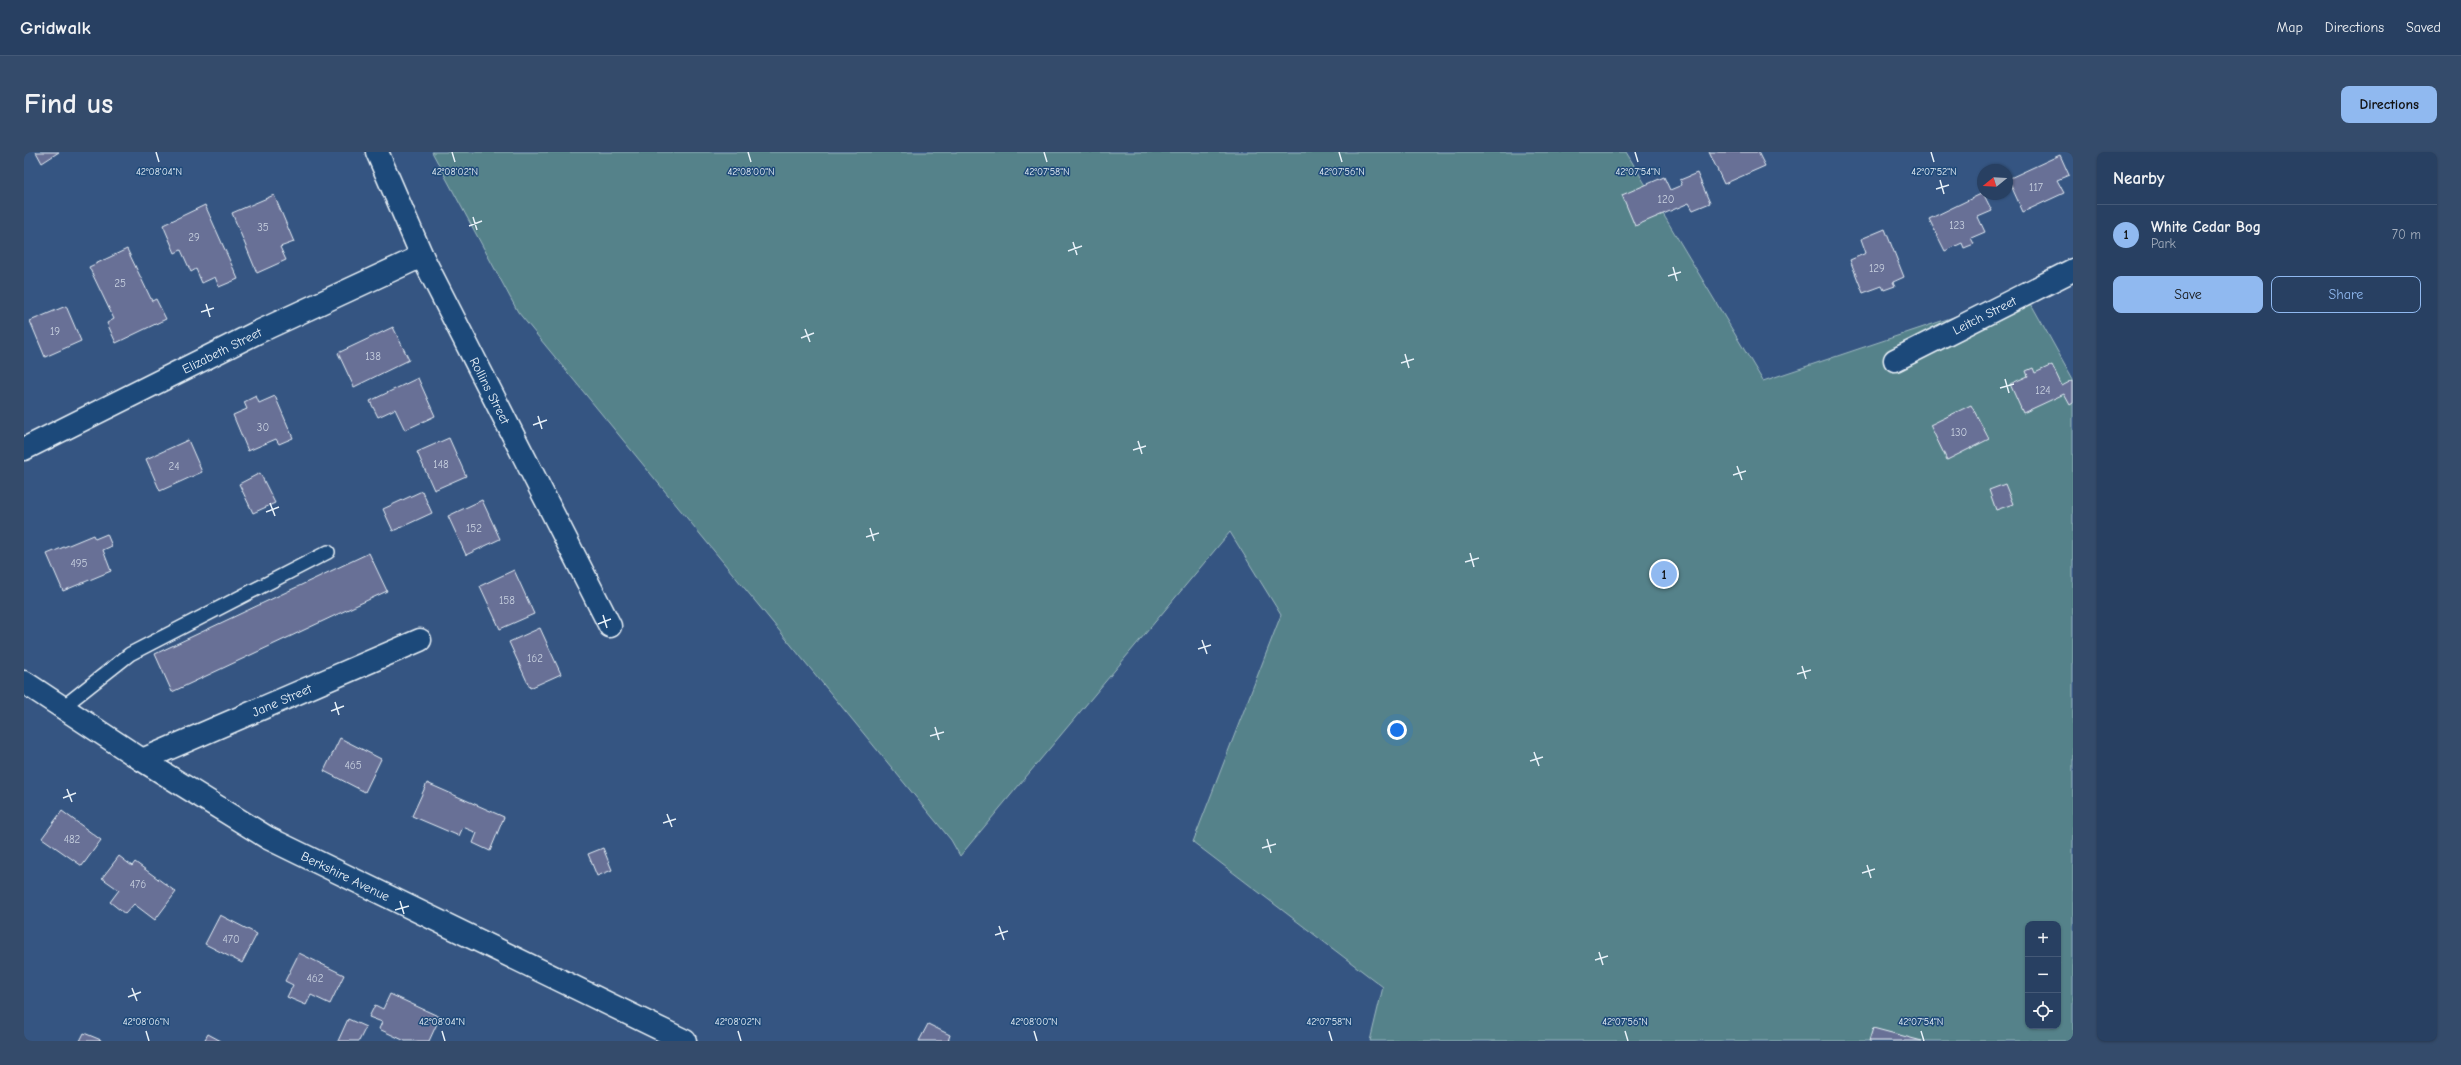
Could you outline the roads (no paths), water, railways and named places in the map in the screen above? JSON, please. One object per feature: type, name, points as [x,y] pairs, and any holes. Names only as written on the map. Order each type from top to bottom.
[{"type":"street","name":"Rollins Street","points":[[377,152],[422,256],[610,626]]},
{"type":"street","name":"Elizabeth Street","points":[[24,448],[256,333],[422,256]]},
{"type":"street","name":"Leitch Street","points":[[1895,360],[2073,270]]},
{"type":"street","name":"Jane Street","points":[[142,760],[420,640]]},
{"type":"street","name":"Berkshire Avenue","points":[[24,682],[142,760],[268,838],[684,1041]]},
{"type":"lane","points":[[63,707],[130,654],[328,552]]},
{"type":"place","name":"White Cedar Bog","points":[[1664,574]]}]
